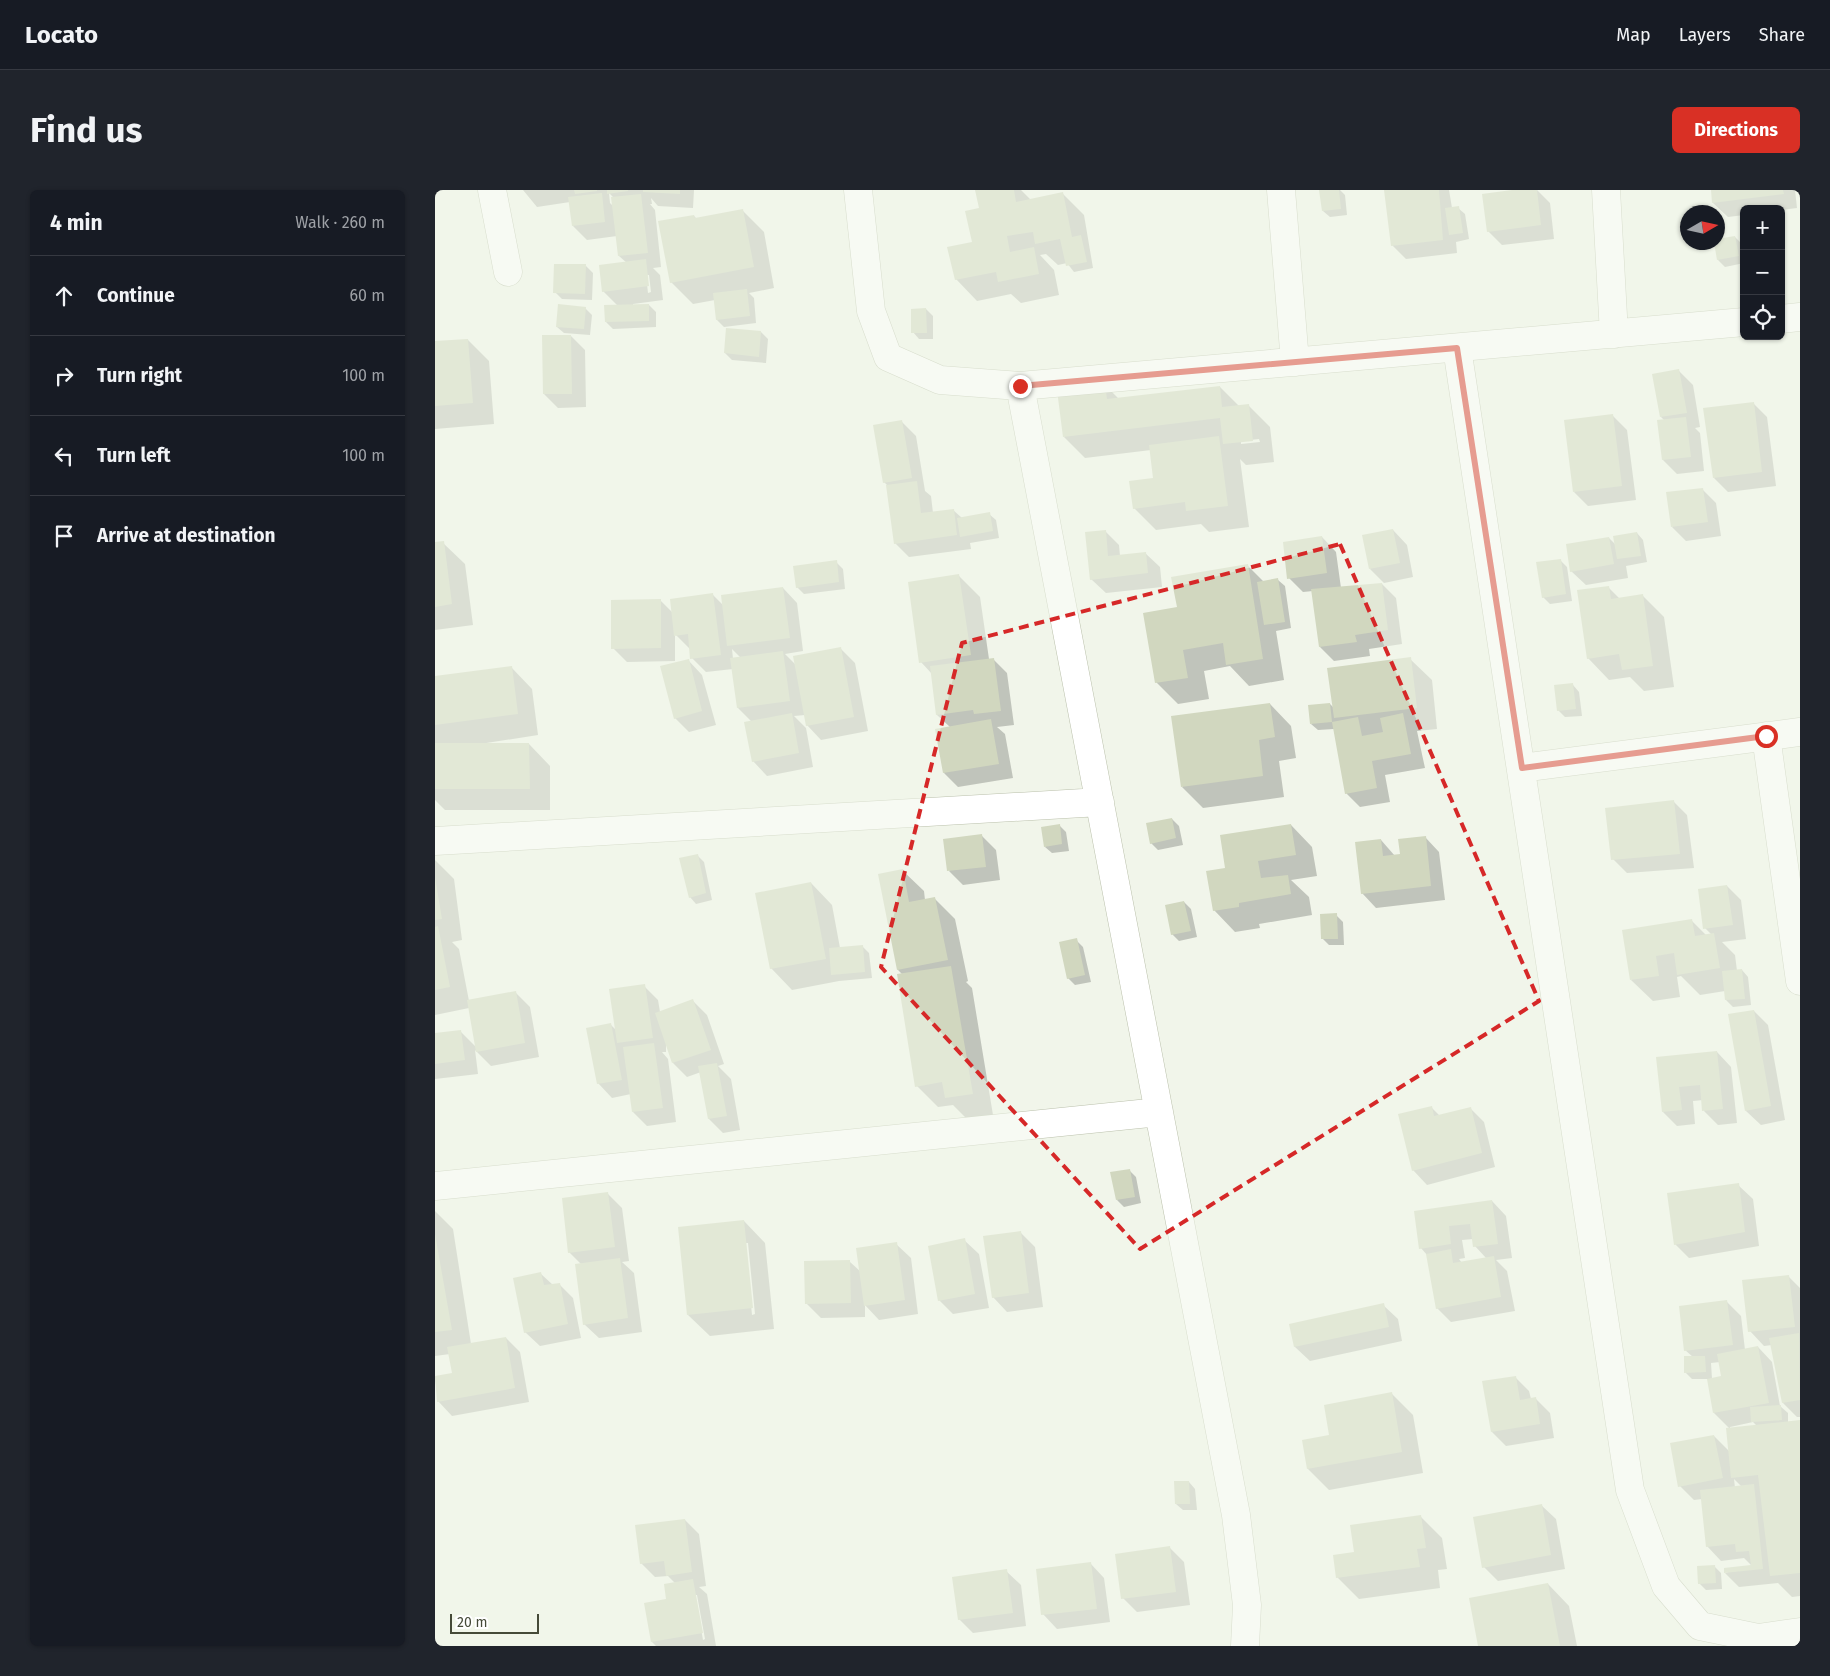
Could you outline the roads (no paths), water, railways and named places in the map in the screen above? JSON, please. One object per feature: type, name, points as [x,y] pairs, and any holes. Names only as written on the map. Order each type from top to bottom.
[{"type":"street","points":[[492,190],[508,272]]},
{"type":"street","points":[[857,190],[871,311],[888,357],[940,380],[1020,386],[1740,322]]},
{"type":"street","points":[[1281,190],[1295,362]]},
{"type":"street","points":[[1606,190],[1614,334]]},
{"type":"street","points":[[1785,319],[1800,317]]},
{"type":"street","points":[[1457,348],[1630,1490],[1666,1586],[1700,1626],[1758,1638],[1796,1637]]},
{"type":"street","points":[[1020,386],[1236,1514],[1247,1605],[1245,1646]]},
{"type":"street","points":[[1522,768],[1800,732]]},
{"type":"street","points":[[1766,736],[1800,981]]},
{"type":"street","points":[[435,841],[1099,802]]},
{"type":"street","points":[[435,1186],[1159,1112]]}]
